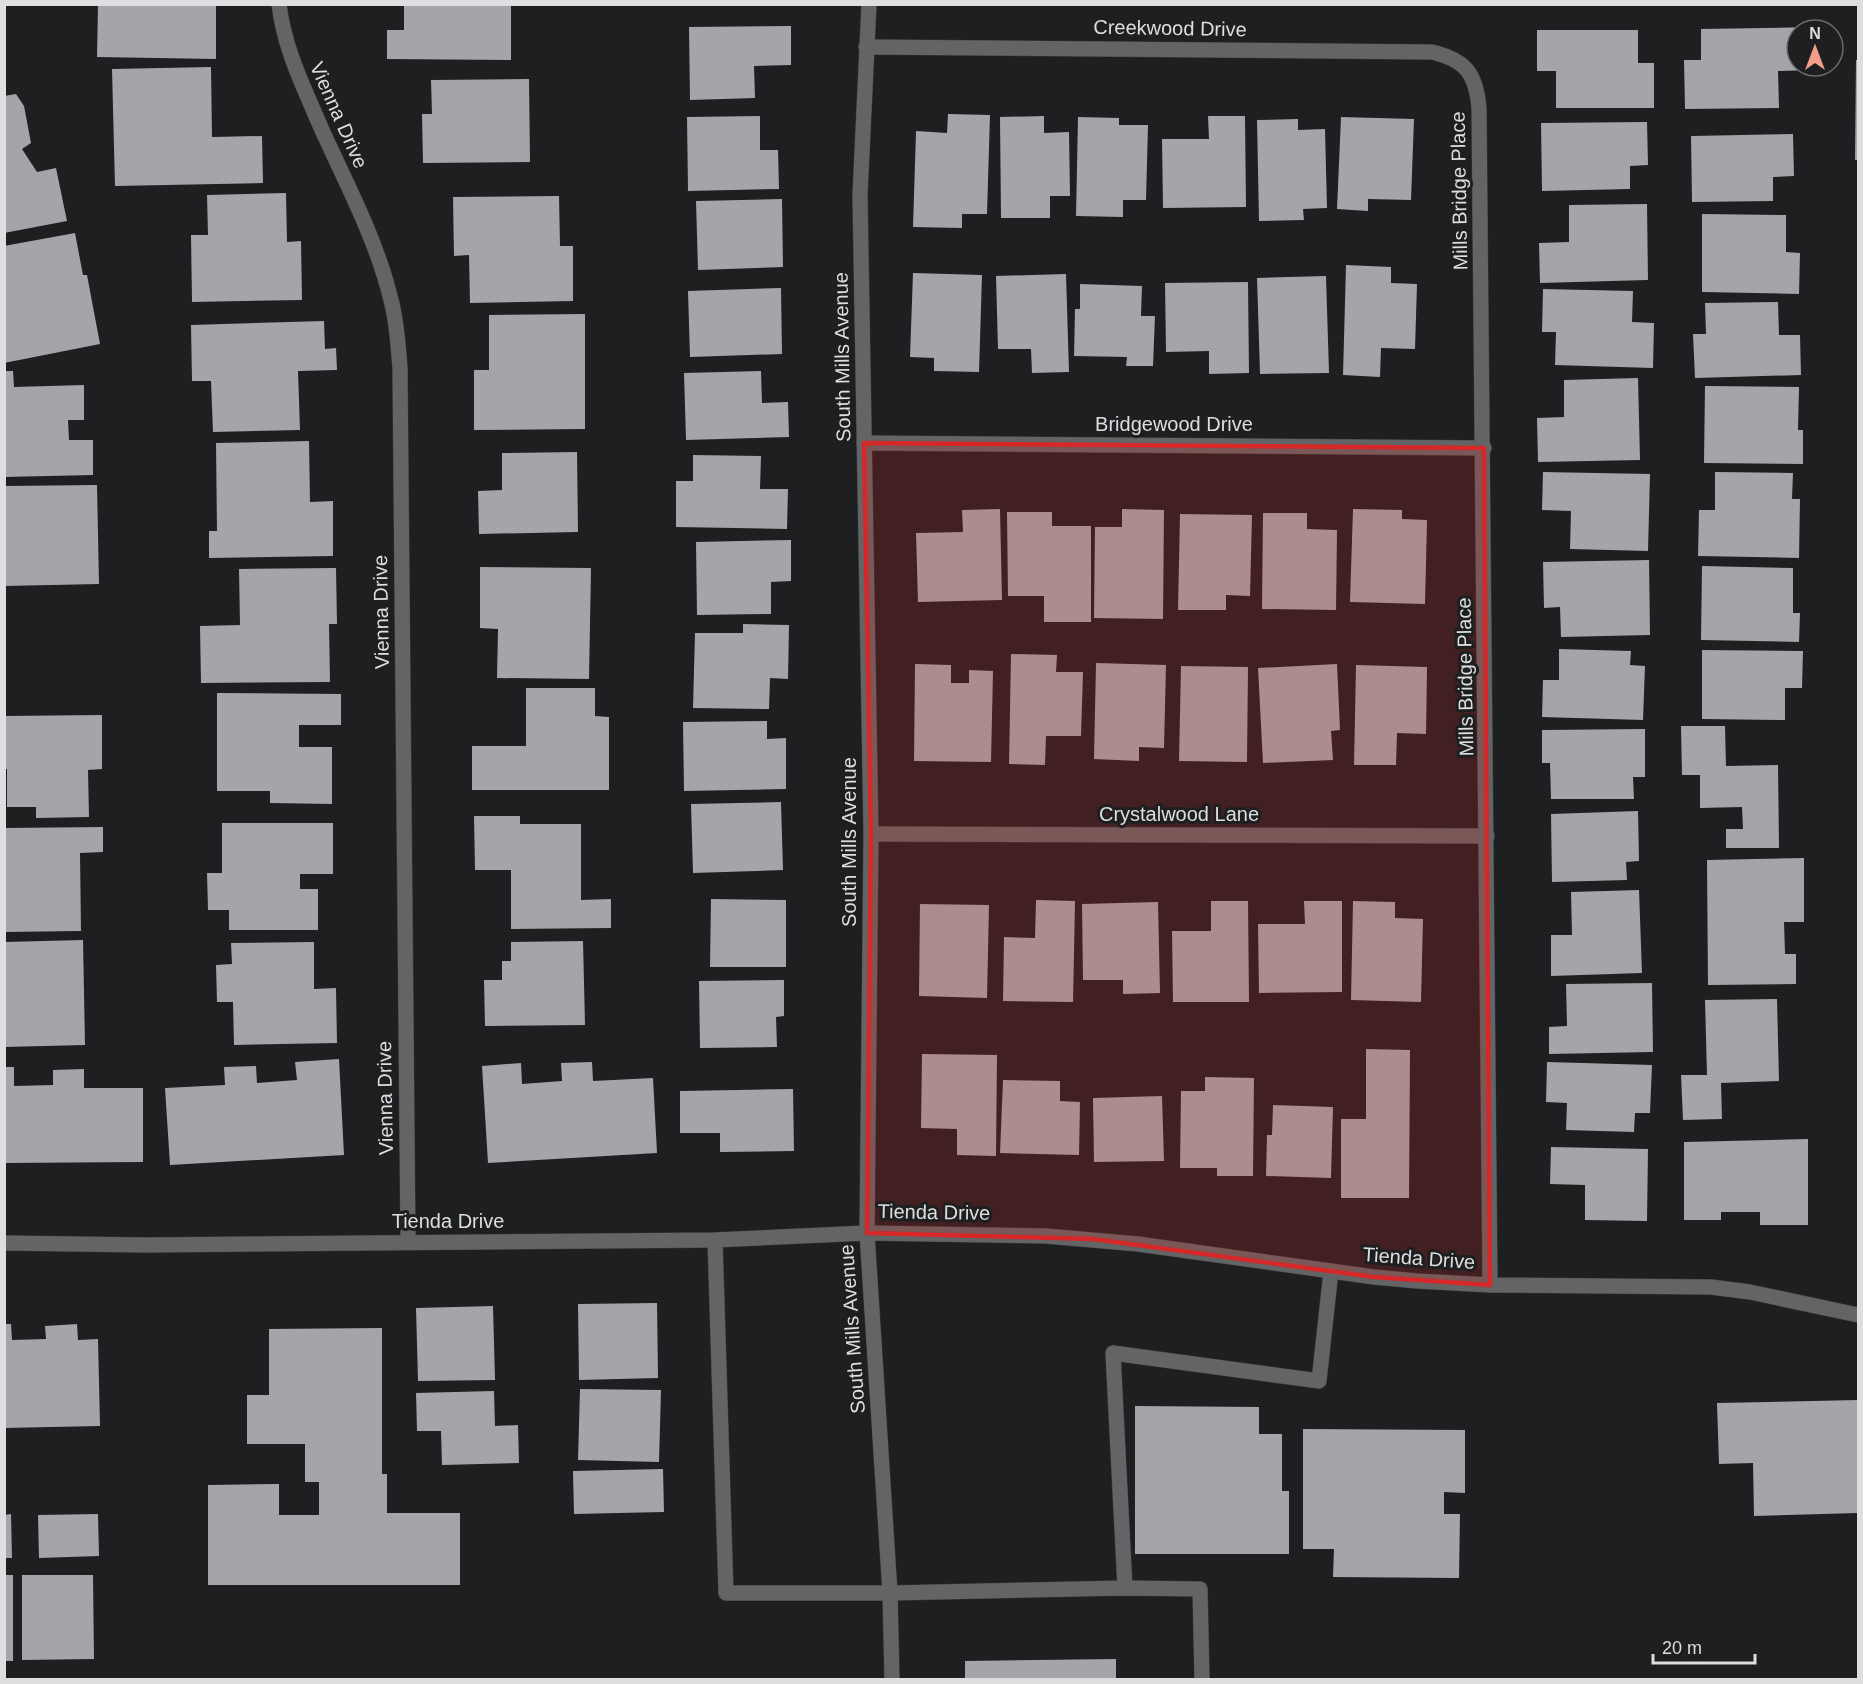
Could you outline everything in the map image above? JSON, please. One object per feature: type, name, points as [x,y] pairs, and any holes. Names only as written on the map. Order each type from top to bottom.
[{"type":"street","name":"Vienna Drive","points":[[279,4],[295,69],[383,271],[392,300],[397,332],[400,404],[408,1242]]},
{"type":"street","name":"South Mills Avenue","points":[[869,4],[860,195],[870,834],[867,1233],[890,1593],[892,1680]]},
{"type":"street","name":"Creekwood Drive","points":[[866,47],[1432,52],[1460,62],[1469,70]]},
{"type":"street","name":"Mills Bridge Place","points":[[1469,70],[1478,93],[1479,108],[1484,448],[1490,1285]]},
{"type":"street","name":"Bridgewood Drive","points":[[864,443],[1484,448]]},
{"type":"street","name":"Crystalwood Lane","points":[[870,834],[1487,836]]},
{"type":"street","name":"Tienda Drive","points":[[4,1243],[146,1245],[715,1240],[867,1233],[998,1234],[1093,1239],[1418,1281],[1490,1285],[1710,1287],[1759,1294],[1858,1315]]},
{"type":"street","points":[[715,1240],[726,1593],[1200,1589],[1202,1680]]},
{"type":"street","points":[[1125,1588],[1113,1353],[1319,1381],[1331,1271]]},
{"type":"highlighted area","points":[[864,443],[1484,448],[1490,1285],[1374,1277],[1093,1239],[867,1233],[871,834]]},
{"type":"building","points":[[98,4],[216,5],[216,59],[97,57]]},
{"type":"building","points":[[404,4],[511,4],[511,60],[387,59],[387,30],[404,30]]},
{"type":"building","points":[[791,26],[791,65],[754,66],[755,98],[690,100],[689,27]]},
{"type":"building","points":[[1785,28],[1785,71],[1778,71],[1779,108],[1685,109],[1684,60],[1701,60],[1701,29]]},
{"type":"building","points":[[1537,30],[1638,30],[1638,63],[1654,63],[1654,108],[1556,108],[1556,71],[1537,71]]},
{"type":"building","points":[[1856,60],[1858,60],[1858,160],[1855,160]]},
{"type":"building","points":[[211,67],[212,137],[262,136],[263,183],[115,186],[112,69]]},
{"type":"building","points":[[529,79],[530,162],[423,163],[422,114],[432,114],[431,80]]},
{"type":"building","points":[[16,94],[24,106],[31,143],[22,149],[37,172],[56,168],[67,221],[4,233],[4,96]]},
{"type":"building","points":[[948,114],[990,115],[987,214],[962,214],[962,228],[913,227],[916,131],[947,133]]},
{"type":"building","points":[[760,116],[760,150],[778,150],[779,189],[688,191],[687,117]]},
{"type":"building","points":[[1044,116],[1044,133],[1069,132],[1070,196],[1050,196],[1050,218],[1001,218],[1000,117]]},
{"type":"building","points":[[1208,116],[1245,116],[1246,207],[1163,208],[1162,139],[1209,139]]},
{"type":"building","points":[[1078,117],[1119,118],[1119,125],[1148,125],[1146,200],[1123,200],[1123,217],[1076,216]]},
{"type":"building","points":[[1341,117],[1414,119],[1411,200],[1368,199],[1368,211],[1337,209]]},
{"type":"building","points":[[1298,119],[1298,130],[1325,129],[1327,208],[1303,209],[1304,220],[1259,221],[1257,120]]},
{"type":"building","points":[[1647,122],[1648,165],[1630,166],[1630,189],[1542,191],[1541,123]]},
{"type":"building","points":[[1793,134],[1794,176],[1773,177],[1773,201],[1692,202],[1691,136]]},
{"type":"building","points":[[286,193],[287,242],[301,241],[302,300],[192,302],[191,235],[208,235],[207,195]]},
{"type":"building","points":[[559,196],[560,246],[573,246],[573,301],[470,303],[469,255],[454,256],[453,197]]},
{"type":"building","points":[[782,199],[783,267],[698,270],[696,201]]},
{"type":"building","points":[[1647,204],[1648,280],[1540,283],[1539,243],[1569,242],[1569,205]]},
{"type":"building","points":[[1702,214],[1786,215],[1786,252],[1800,253],[1799,294],[1702,292]]},
{"type":"building","points":[[75,233],[83,275],[87,275],[100,344],[4,363],[4,246]]},
{"type":"building","points":[[1346,265],[1391,267],[1391,283],[1417,284],[1415,349],[1381,348],[1380,377],[1343,375]]},
{"type":"building","points":[[913,273],[982,275],[979,372],[934,371],[934,358],[910,357]]},
{"type":"building","points":[[1066,274],[1069,372],[1032,373],[1031,349],[998,349],[996,276]]},
{"type":"building","points":[[1326,276],[1329,373],[1260,374],[1257,278]]},
{"type":"building","points":[[1248,282],[1249,373],[1209,374],[1209,351],[1166,352],[1165,283]]},
{"type":"building","points":[[1080,284],[1142,286],[1141,316],[1155,316],[1153,366],[1126,366],[1127,357],[1074,356],[1075,309],[1080,309]]},
{"type":"building","points":[[781,288],[782,354],[690,357],[688,291]]},
{"type":"building","points":[[1543,289],[1633,291],[1632,322],[1654,323],[1653,368],[1555,365],[1556,332],[1542,332]]},
{"type":"building","points":[[1778,302],[1779,335],[1800,335],[1801,375],[1695,378],[1693,334],[1706,334],[1705,303]]},
{"type":"building","points":[[585,314],[585,429],[474,430],[474,370],[489,370],[489,315]]},
{"type":"building","points":[[324,321],[325,349],[336,348],[337,370],[298,371],[300,430],[213,432],[211,381],[192,381],[191,325]]},
{"type":"building","points":[[4,371],[13,371],[14,387],[84,385],[84,420],[68,420],[69,440],[93,440],[93,475],[4,477]]},
{"type":"building","points":[[761,371],[762,403],[788,402],[789,437],[686,440],[684,373]]},
{"type":"building","points":[[1638,378],[1640,460],[1538,462],[1537,418],[1564,417],[1564,380]]},
{"type":"building","points":[[1705,386],[1799,387],[1798,430],[1803,430],[1803,464],[1704,463]]},
{"type":"building","points":[[309,441],[310,502],[333,501],[333,556],[209,558],[209,531],[217,531],[216,443]]},
{"type":"building","points":[[577,452],[578,532],[479,534],[478,491],[502,490],[502,453]]},
{"type":"building","points":[[693,455],[761,456],[760,489],[788,489],[787,529],[676,527],[676,481],[693,481]]},
{"type":"building","points":[[1543,472],[1650,474],[1648,551],[1570,549],[1571,511],[1542,510]]},
{"type":"building","points":[[1715,472],[1793,473],[1792,499],[1800,499],[1799,558],[1698,556],[1699,510],[1715,510]]},
{"type":"building","points":[[97,485],[99,584],[4,586],[4,486]]},
{"type":"building","points":[[1000,509],[1002,600],[918,602],[916,533],[963,532],[962,510]]},
{"type":"building","points":[[1122,509],[1164,510],[1163,619],[1094,618],[1095,527],[1122,527]]},
{"type":"building","points":[[1353,509],[1402,510],[1402,519],[1427,520],[1425,604],[1350,602]]},
{"type":"building","points":[[1007,512],[1052,512],[1052,526],[1091,526],[1091,622],[1044,622],[1044,596],[1008,596]]},
{"type":"building","points":[[1263,513],[1307,513],[1307,529],[1337,530],[1336,610],[1262,609]]},
{"type":"building","points":[[1180,514],[1252,515],[1250,596],[1226,595],[1226,610],[1178,610]]},
{"type":"building","points":[[791,540],[791,581],[771,582],[771,614],[697,615],[696,542]]},
{"type":"building","points":[[1649,560],[1650,635],[1561,637],[1560,607],[1544,608],[1543,562]]},
{"type":"building","points":[[1702,566],[1793,568],[1793,613],[1800,613],[1799,642],[1701,640]]},
{"type":"building","points":[[480,567],[591,568],[589,679],[497,678],[498,629],[480,628]]},
{"type":"building","points":[[336,568],[337,624],[329,624],[330,682],[201,683],[200,626],[240,625],[239,569]]},
{"type":"building","points":[[743,624],[789,625],[788,679],[770,678],[769,709],[693,708],[695,633],[743,633]]},
{"type":"building","points":[[1559,649],[1631,651],[1630,665],[1645,666],[1643,720],[1542,717],[1543,680],[1559,680]]},
{"type":"building","points":[[1702,650],[1803,651],[1802,688],[1785,688],[1785,720],[1702,719]]},
{"type":"building","points":[[1011,654],[1057,655],[1056,672],[1083,672],[1081,736],[1046,736],[1045,765],[1009,764]]},
{"type":"building","points":[[1096,663],[1166,665],[1164,748],[1139,747],[1139,761],[1094,759]]},
{"type":"building","points":[[915,664],[951,665],[951,683],[969,683],[969,670],[993,671],[991,762],[914,761]]},
{"type":"building","points":[[1337,664],[1340,730],[1331,731],[1333,760],[1263,763],[1258,668]]},
{"type":"building","points":[[1356,665],[1427,667],[1426,734],[1397,733],[1396,765],[1354,765]]},
{"type":"building","points":[[1181,666],[1248,667],[1247,762],[1179,761]]},
{"type":"building","points":[[526,688],[595,688],[595,716],[609,717],[609,790],[472,790],[472,746],[526,746]]},
{"type":"building","points":[[217,693],[341,694],[341,725],[299,725],[299,747],[332,747],[332,804],[270,803],[270,791],[217,791]]},
{"type":"building","points":[[102,715],[102,769],[88,770],[89,817],[36,818],[36,807],[7,807],[4,716]]},
{"type":"building","points":[[767,721],[767,739],[786,738],[786,789],[684,791],[683,722]]},
{"type":"building","points":[[1681,726],[1725,726],[1726,766],[1778,765],[1779,848],[1726,848],[1726,829],[1743,829],[1742,807],[1700,808],[1700,775],[1682,775]]},
{"type":"building","points":[[1645,729],[1645,777],[1633,777],[1634,799],[1551,799],[1550,763],[1542,763],[1542,730]]},
{"type":"building","points":[[781,802],[783,870],[693,873],[691,804]]},
{"type":"building","points":[[1638,811],[1639,861],[1626,862],[1627,880],[1552,882],[1551,814]]},
{"type":"building","points":[[474,816],[520,816],[520,824],[581,824],[581,900],[611,899],[611,928],[511,929],[511,870],[475,870]]},
{"type":"building","points":[[222,823],[333,823],[333,874],[300,874],[300,889],[318,889],[318,930],[229,930],[229,910],[208,910],[207,873],[222,873]]},
{"type":"building","points":[[103,827],[103,852],[80,853],[81,931],[4,932],[4,828]]},
{"type":"building","points":[[1804,858],[1804,922],[1784,922],[1785,954],[1796,954],[1796,984],[1708,985],[1707,860]]},
{"type":"building","points":[[1639,890],[1642,973],[1551,976],[1551,935],[1572,935],[1571,892]]},
{"type":"building","points":[[711,899],[786,900],[786,967],[710,967]]},
{"type":"building","points":[[1036,900],[1075,901],[1073,1002],[1003,1001],[1004,937],[1035,938]]},
{"type":"building","points":[[1211,901],[1248,901],[1249,1002],[1173,1002],[1172,931],[1211,931]]},
{"type":"building","points":[[1304,901],[1342,901],[1342,992],[1259,993],[1258,924],[1305,924]]},
{"type":"building","points":[[1353,901],[1395,902],[1395,918],[1423,919],[1421,1002],[1351,1000]]},
{"type":"building","points":[[1158,902],[1160,993],[1123,994],[1123,980],[1083,980],[1082,904]]},
{"type":"building","points":[[920,904],[989,905],[987,998],[919,996]]},
{"type":"building","points":[[83,940],[85,1045],[4,1047],[4,942]]},
{"type":"building","points":[[583,941],[585,1025],[485,1026],[484,980],[502,980],[502,961],[511,961],[511,942]]},
{"type":"building","points":[[314,942],[314,989],[336,988],[337,1043],[234,1045],[233,1002],[217,1002],[216,965],[232,964],[231,943]]},
{"type":"building","points":[[784,980],[784,1016],[776,1017],[777,1047],[700,1048],[699,981]]},
{"type":"building","points":[[1652,983],[1653,1052],[1549,1054],[1549,1027],[1567,1026],[1566,984]]},
{"type":"building","points":[[1777,999],[1779,1081],[1721,1083],[1722,1119],[1683,1120],[1681,1075],[1707,1075],[1705,1000]]},
{"type":"building","points":[[1366,1049],[1410,1050],[1409,1198],[1341,1198],[1341,1119],[1366,1119]]},
{"type":"building","points":[[922,1054],[997,1055],[996,1156],[957,1155],[957,1129],[921,1128]]},
{"type":"building","points":[[339,1059],[344,1155],[170,1165],[165,1088],[225,1085],[224,1067],[256,1066],[257,1083],[297,1080],[295,1062]]},
{"type":"building","points":[[592,1062],[593,1081],[653,1078],[657,1153],[488,1163],[482,1066],[521,1063],[522,1084],[562,1081],[561,1063]]},
{"type":"building","points":[[1547,1062],[1652,1065],[1650,1113],[1635,1113],[1634,1132],[1566,1130],[1567,1103],[1546,1102]]},
{"type":"building","points":[[4,1067],[14,1067],[14,1086],[53,1085],[53,1070],[84,1069],[84,1088],[143,1088],[143,1162],[4,1163]]},
{"type":"building","points":[[1205,1077],[1254,1078],[1253,1176],[1217,1176],[1217,1168],[1180,1168],[1181,1091],[1205,1091]]},
{"type":"building","points":[[1003,1080],[1060,1081],[1060,1101],[1080,1102],[1079,1155],[1000,1153]]},
{"type":"building","points":[[793,1089],[794,1151],[720,1152],[720,1133],[680,1133],[680,1091]]},
{"type":"building","points":[[1162,1096],[1164,1161],[1094,1162],[1093,1098]]},
{"type":"building","points":[[1273,1105],[1333,1107],[1331,1178],[1266,1176],[1267,1135],[1272,1135]]},
{"type":"building","points":[[1808,1139],[1808,1225],[1760,1225],[1760,1212],[1721,1212],[1721,1220],[1684,1220],[1684,1142]]},
{"type":"building","points":[[1551,1147],[1648,1149],[1647,1221],[1585,1220],[1585,1185],[1550,1184]]},
{"type":"building","points":[[657,1303],[658,1378],[579,1380],[578,1304]]},
{"type":"building","points":[[493,1306],[495,1380],[418,1381],[416,1308]]},
{"type":"building","points":[[4,1324],[11,1324],[12,1340],[46,1339],[45,1326],[77,1324],[78,1340],[98,1339],[100,1426],[4,1428]]},
{"type":"building","points":[[382,1328],[382,1474],[387,1474],[387,1513],[460,1513],[460,1585],[208,1585],[208,1485],[279,1484],[279,1515],[319,1515],[319,1482],[305,1482],[305,1444],[247,1444],[247,1395],[269,1395],[269,1329]]},
{"type":"building","points":[[580,1389],[661,1390],[659,1462],[578,1460]]},
{"type":"building","points":[[494,1391],[495,1426],[518,1425],[519,1463],[442,1465],[441,1431],[417,1431],[416,1393]]},
{"type":"building","points":[[1858,1400],[1858,1513],[1754,1516],[1753,1463],[1719,1464],[1717,1403]]},
{"type":"building","points":[[1135,1406],[1259,1407],[1259,1434],[1282,1434],[1282,1491],[1289,1491],[1289,1554],[1135,1554]]},
{"type":"building","points":[[1303,1429],[1465,1430],[1465,1493],[1444,1492],[1444,1514],[1460,1514],[1459,1578],[1333,1577],[1334,1549],[1303,1549]]},
{"type":"building","points":[[663,1469],[664,1512],[574,1514],[573,1471]]},
{"type":"building","points":[[11,1514],[12,1558],[4,1558],[4,1515]]},
{"type":"building","points":[[98,1514],[99,1556],[39,1558],[38,1515]]},
{"type":"building","points":[[5,1575],[13,1575],[13,1661],[5,1661]]},
{"type":"building","points":[[22,1575],[93,1575],[94,1659],[22,1660]]},
{"type":"building","points":[[1116,1659],[1116,1680],[965,1680],[965,1661]]}]
